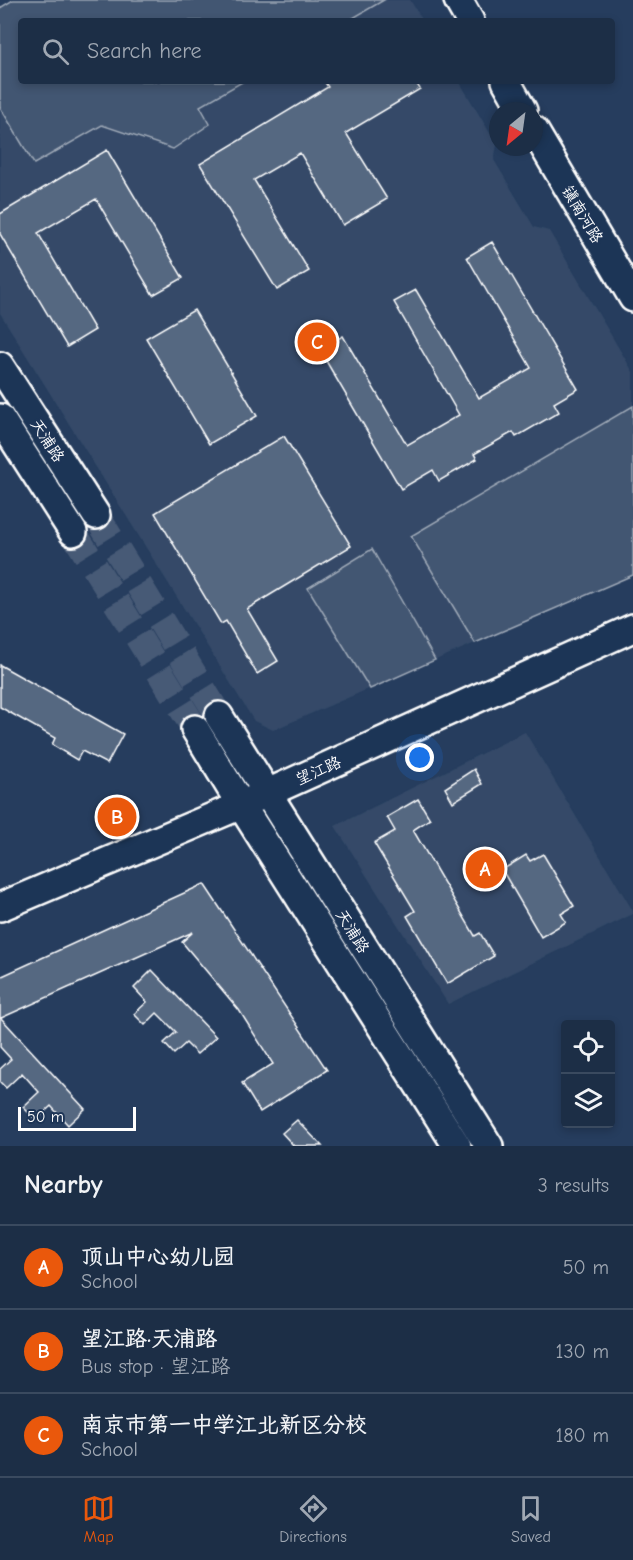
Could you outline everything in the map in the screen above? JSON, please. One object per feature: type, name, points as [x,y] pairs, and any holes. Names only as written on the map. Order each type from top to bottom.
[{"type":"street","points":[[458,0],[469,18]]},
{"type":"street","points":[[508,84],[518,102]]},
{"type":"street","name":"镇南河路","points":[[543,145],[633,298]]},
{"type":"street","name":"天浦路","points":[[0,366],[96,515]]},
{"type":"street","name":"天浦路","points":[[0,418],[73,532]]},
{"type":"street","name":"望江路","points":[[0,908],[241,805],[633,628]]},
{"type":"street","name":"天浦路","points":[[219,716],[489,1146]]},
{"type":"street","name":"天浦路","points":[[195,729],[457,1146]]},
{"type":"shaded area","points":[[13,0],[410,0],[421,18],[18,18],[18,84],[461,84],[489,132],[489,156],[495,156],[494,160],[534,227],[549,231],[633,372],[633,575],[273,730],[254,721],[0,313],[0,8]]},
{"type":"shaded area","points":[[13,0],[384,0],[353,18],[18,18],[18,84],[239,84],[200,106],[210,124],[173,149],[102,125],[34,164],[0,107],[0,8]]},
{"type":"shaded area","points":[[633,406],[633,575],[475,643],[411,536]]},
{"type":"shaded area","points":[[372,549],[435,660],[370,689],[308,588]]},
{"type":"shaded area","points":[[525,732],[633,914],[448,1004],[335,826]]},
{"type":"building","points":[[326,84],[417,84],[420,89],[346,133],[387,199],[343,225],[300,153],[254,180],[309,271],[277,290],[200,164],[328,87]]},
{"type":"building","points":[[107,150],[183,278],[153,295],[96,199],[38,233],[95,330],[67,347],[0,234],[0,214]]},
{"type":"building","points":[[492,242],[578,389],[554,403],[559,412],[516,437],[513,432],[474,454],[477,459],[439,481],[433,470],[401,489],[319,349],[343,336],[407,445],[459,415],[394,302],[416,290],[479,398],[531,368],[467,257]]},
{"type":"building","points":[[194,310],[257,416],[209,444],[146,338]]},
{"type":"building","points":[[284,436],[351,546],[247,609],[278,661],[257,674],[226,621],[221,624],[155,513]]},
{"type":"building","points":[[0,665],[123,734],[107,764],[82,751],[77,760],[52,745],[55,738],[0,707]]},
{"type":"building","points":[[474,769],[482,784],[453,802],[445,788]]},
{"type":"building","points":[[418,799],[430,819],[413,830],[475,936],[480,933],[494,956],[447,984],[407,916],[415,911],[374,843],[395,831],[387,817]]},
{"type":"building","points":[[543,854],[574,906],[561,914],[566,922],[541,937],[502,870],[526,855],[530,861]]},
{"type":"building","points":[[204,884],[327,1070],[260,1112],[242,1083],[273,1064],[239,1010],[182,942],[193,932],[1,1018],[85,1109],[68,1125],[51,1106],[36,1120],[23,1107],[39,1092],[22,1073],[6,1088],[0,1082],[0,1069],[11,1059],[0,1047],[0,977]]},
{"type":"building","points":[[152,970],[216,1037],[197,1054],[186,1043],[174,1054],[164,1043],[176,1032],[157,1013],[145,1025],[134,1014],[147,1002],[134,988]]},
{"type":"building","points":[[297,1120],[322,1146],[294,1146],[282,1133]]},
{"type":"tunnel","points":[[96,515],[219,716]]},
{"type":"tunnel","points":[[73,532],[195,729]]},
{"type":"place","name":"南京市第一中学江北新区分校","points":[[317,342]]},
{"type":"place","name":"望江路·天浦路","points":[[117,817]]},
{"type":"place","name":"顶山中心幼儿园","points":[[485,869]]}]
